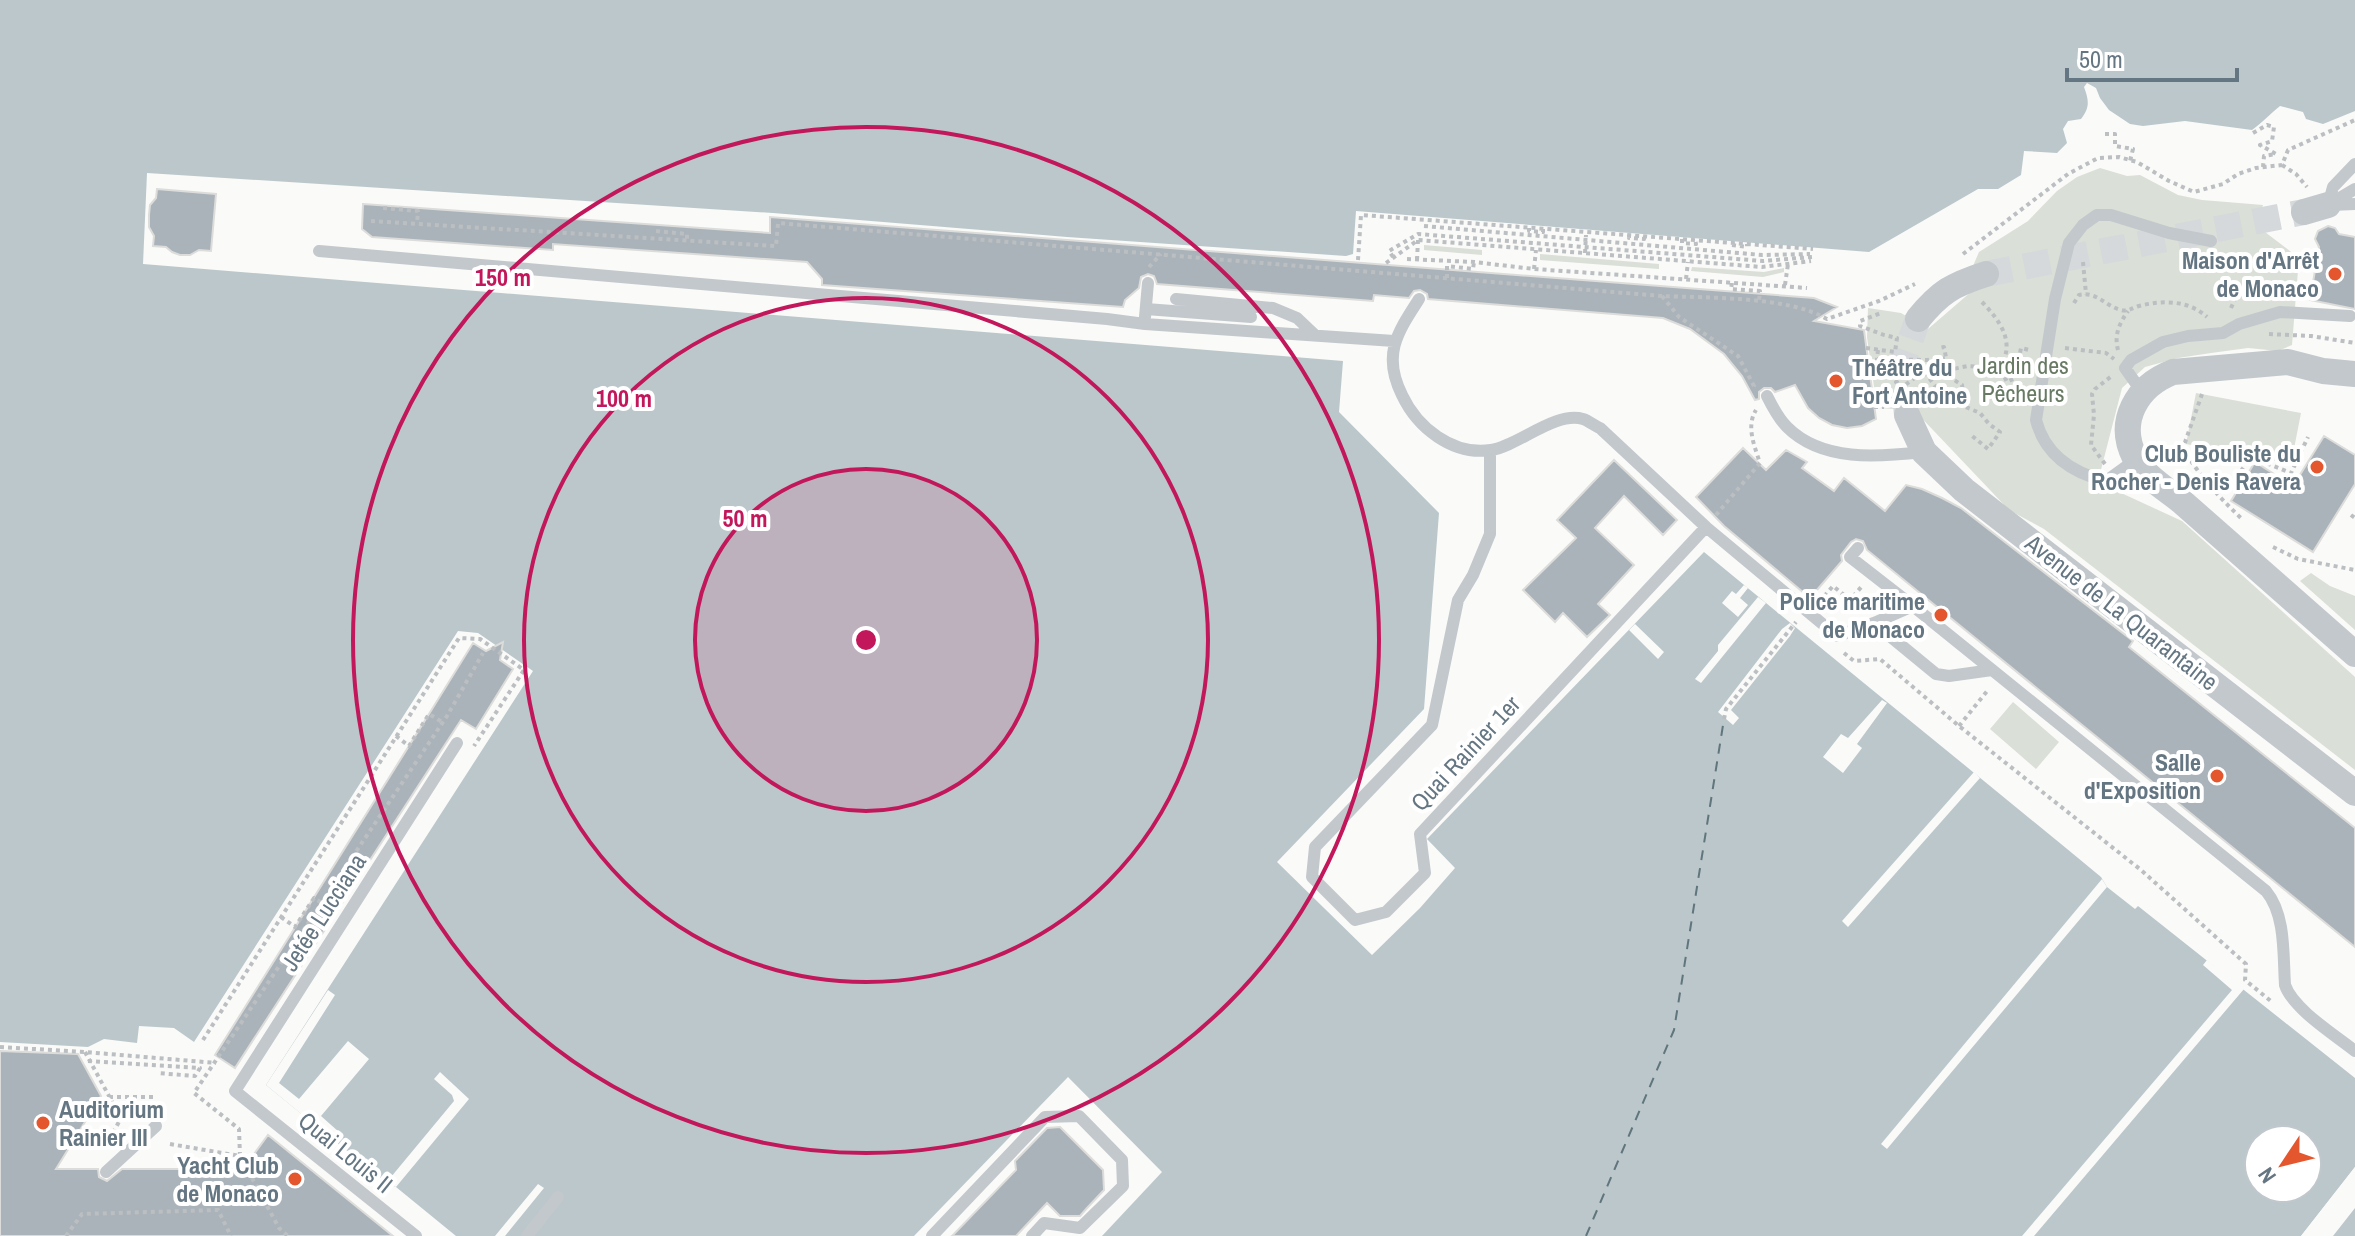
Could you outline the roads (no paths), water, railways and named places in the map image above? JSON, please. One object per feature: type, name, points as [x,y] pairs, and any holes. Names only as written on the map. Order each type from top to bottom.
[{"type":"street","points":[[1918,319],[1934,300],[1957,283],[1982,285]]},
{"type":"street","points":[[2355,374],[2323,371],[2288,362],[2173,372],[2142,392],[2131,408],[2126,433],[2135,460],[2157,482],[2355,654]]},
{"type":"street","points":[[2323,371],[2355,389]]},
{"type":"street","name":"Avenue de La Quarantaine","points":[[1895,411],[1924,452],[1964,490],[2355,793]]},
{"type":"lane","points":[[2318,208],[2355,164]]},
{"type":"lane","points":[[2318,208],[2355,189]]},
{"type":"lane","points":[[2318,208],[2355,204]]},
{"type":"lane","points":[[2135,460],[2106,481],[2076,472],[2052,452],[2036,420],[2055,299],[2069,243],[2083,225],[2097,215],[2111,215],[2169,233],[2211,241]]},
{"type":"lane","points":[[319,251],[1145,324],[1394,341]]},
{"type":"lane","points":[[1145,324],[1148,283]]},
{"type":"lane","points":[[1176,299],[1273,308],[1297,318],[1316,336]]},
{"type":"lane","points":[[1419,299],[1394,341],[1392,362],[1397,385],[1409,410],[1425,429],[1442,440],[1466,448],[1490,450],[1559,421],[1581,418],[1600,428],[1706,527],[1837,636],[1913,606]]},
{"type":"lane","points":[[1146,309],[1251,317]]},
{"type":"lane","points":[[2142,392],[2125,368],[2131,360],[2163,342],[2223,333],[2239,324],[2280,312],[2350,316]]},
{"type":"lane","points":[[1767,396],[1786,426],[1813,445],[1852,454],[1924,452]]},
{"type":"lane","name":"Quai Rainier 1er","points":[[1490,450],[1490,534],[1473,575],[1458,600],[1432,725],[1315,847],[1312,877],[1355,920],[1386,912],[1425,873],[1420,834],[1706,527]]},
{"type":"lane","points":[[1858,548],[1850,557],[2266,891],[2279,918],[2288,993],[2355,1051]]},
{"type":"lane","points":[[1874,623],[1936,674],[1949,676],[1996,672]]},
{"type":"lane","name":"Jetée Lucciana","points":[[248,1101],[235,1091],[457,743]]},
{"type":"lane","name":"Quai Louis II","points":[[248,1101],[416,1236]]},
{"type":"lane","points":[[932,1236],[1045,1117],[1079,1116],[1122,1160],[1123,1186],[1080,1228],[1044,1223],[1032,1236]]},
{"type":"lane","points":[[106,1172],[156,1126]]},
{"type":"lane","points":[[527,1236],[558,1197]]},
{"type":"tunnel","points":[[1986,274],[2304,212]]},
{"type":"tunnel","points":[[1907,415],[1902,363],[1918,319]]},
{"type":"place","name":"Maison d'Arrêt de Monaco","points":[[2335,274]]},
{"type":"place","name":"Théâtre du Fort Antoine","points":[[1836,381]]},
{"type":"place","name":"Club Bouliste du Rocher - Denis Ravera","points":[[2317,467]]},
{"type":"place","name":"Police maritime de Monaco","points":[[1941,615]]},
{"type":"place","name":"Salle d'Exposition","points":[[2217,776]]},
{"type":"place","name":"Auditorium Rainier III","points":[[43,1123]]},
{"type":"place","name":"Yacht Club de Monaco","points":[[295,1179]]},
{"type":"park label","name":"Jardin des Pêcheurs","points":[[2023,379]]}]
